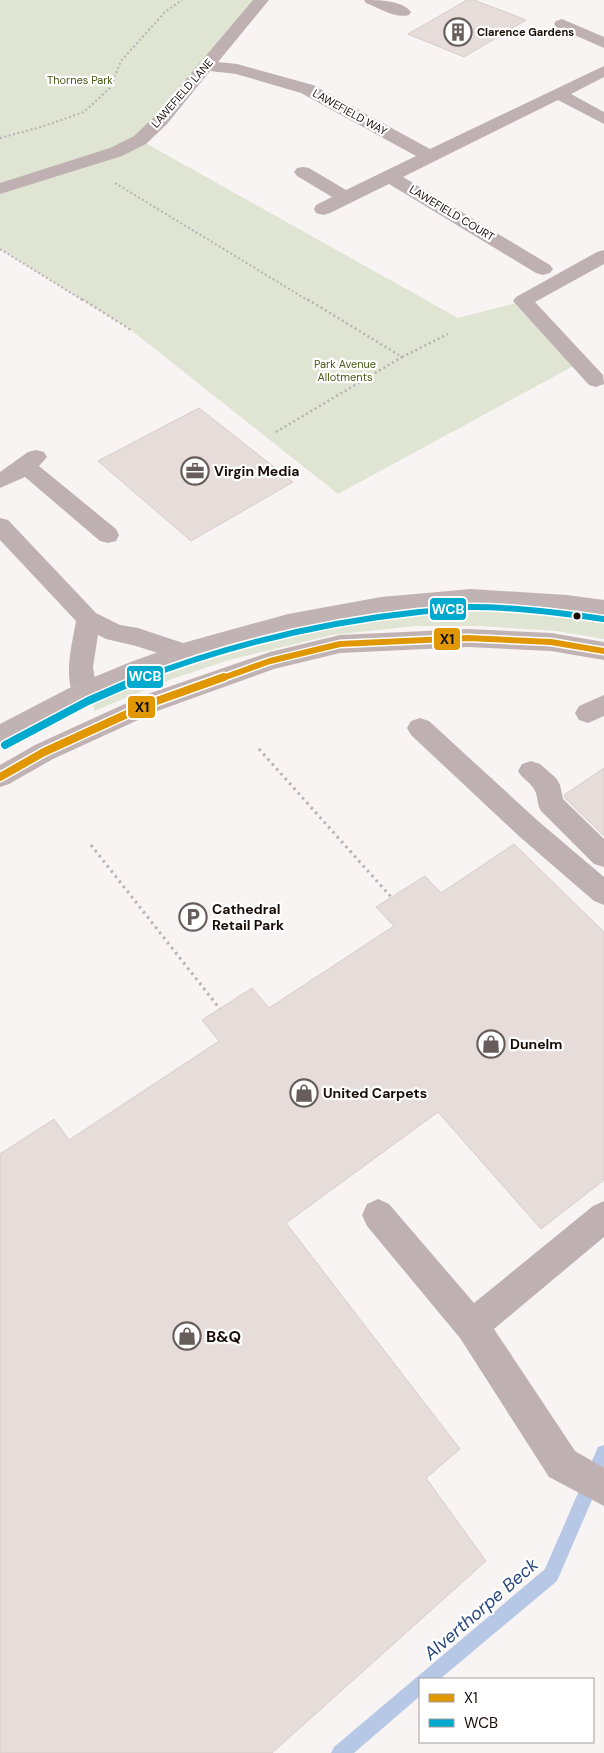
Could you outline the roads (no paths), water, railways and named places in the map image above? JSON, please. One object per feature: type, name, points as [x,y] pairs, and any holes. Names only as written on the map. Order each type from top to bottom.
[{"type":"main road","points":[[0,736],[84,692],[183,652],[288,623],[381,606],[462,598],[567,604],[604,609]]},
{"type":"main road","points":[[0,777],[44,752],[151,703],[270,661],[340,644],[468,638],[551,642],[604,651]]},
{"type":"street","name":"LAWEFIELD LANE","points":[[0,189],[116,152],[140,140],[161,120],[261,0]]},
{"type":"street","points":[[372,0],[403,12]]},
{"type":"street","points":[[562,24],[601,42]]},
{"type":"street","name":"LAWEFIELD WAY","points":[[206,66],[237,69],[307,89],[431,157]]},
{"type":"street","points":[[323,209],[604,71]]},
{"type":"street","points":[[558,94],[604,119]]},
{"type":"street","points":[[303,172],[346,198]]},
{"type":"street","name":"LAWEFIELD COURT","points":[[391,177],[543,268]]},
{"type":"street","points":[[596,380],[523,301],[604,256]]},
{"type":"street","points":[[0,481],[31,462],[108,536]]},
{"type":"street","points":[[0,526],[10,552],[88,619],[116,633],[138,637],[183,652]]},
{"type":"street","points":[[84,692],[81,667],[88,619]]},
{"type":"street","points":[[420,728],[507,809],[604,894]]},
{"type":"street","points":[[531,771],[547,785],[550,804],[604,856]]},
{"type":"street","points":[[378,1215],[472,1326],[562,1464],[604,1488]]},
{"type":"street","points":[[472,1326],[604,1217]]},
{"type":"waterway","name":"Alverthorpe Beck","points":[[428,1678],[551,1575],[604,1453]]},
{"type":"waterway","name":"Alverthorpe Beck","points":[[340,1753],[419,1686]]},
{"type":"place","name":"Clarence Gardens","points":[[458,32]]},
{"type":"place","name":"Virgin Media","points":[[195,471]]},
{"type":"place","name":"Cathedral Retail Park","points":[[193,917]]},
{"type":"place","name":"Dunelm","points":[[491,1044]]},
{"type":"place","name":"United Carpets","points":[[304,1093]]},
{"type":"place","name":"B&Q","points":[[187,1336]]},
{"type":"park label","name":"Thornes Park","points":[[80,80]]},
{"type":"park label","name":"Park Avenue Allotments","points":[[345,370]]}]
